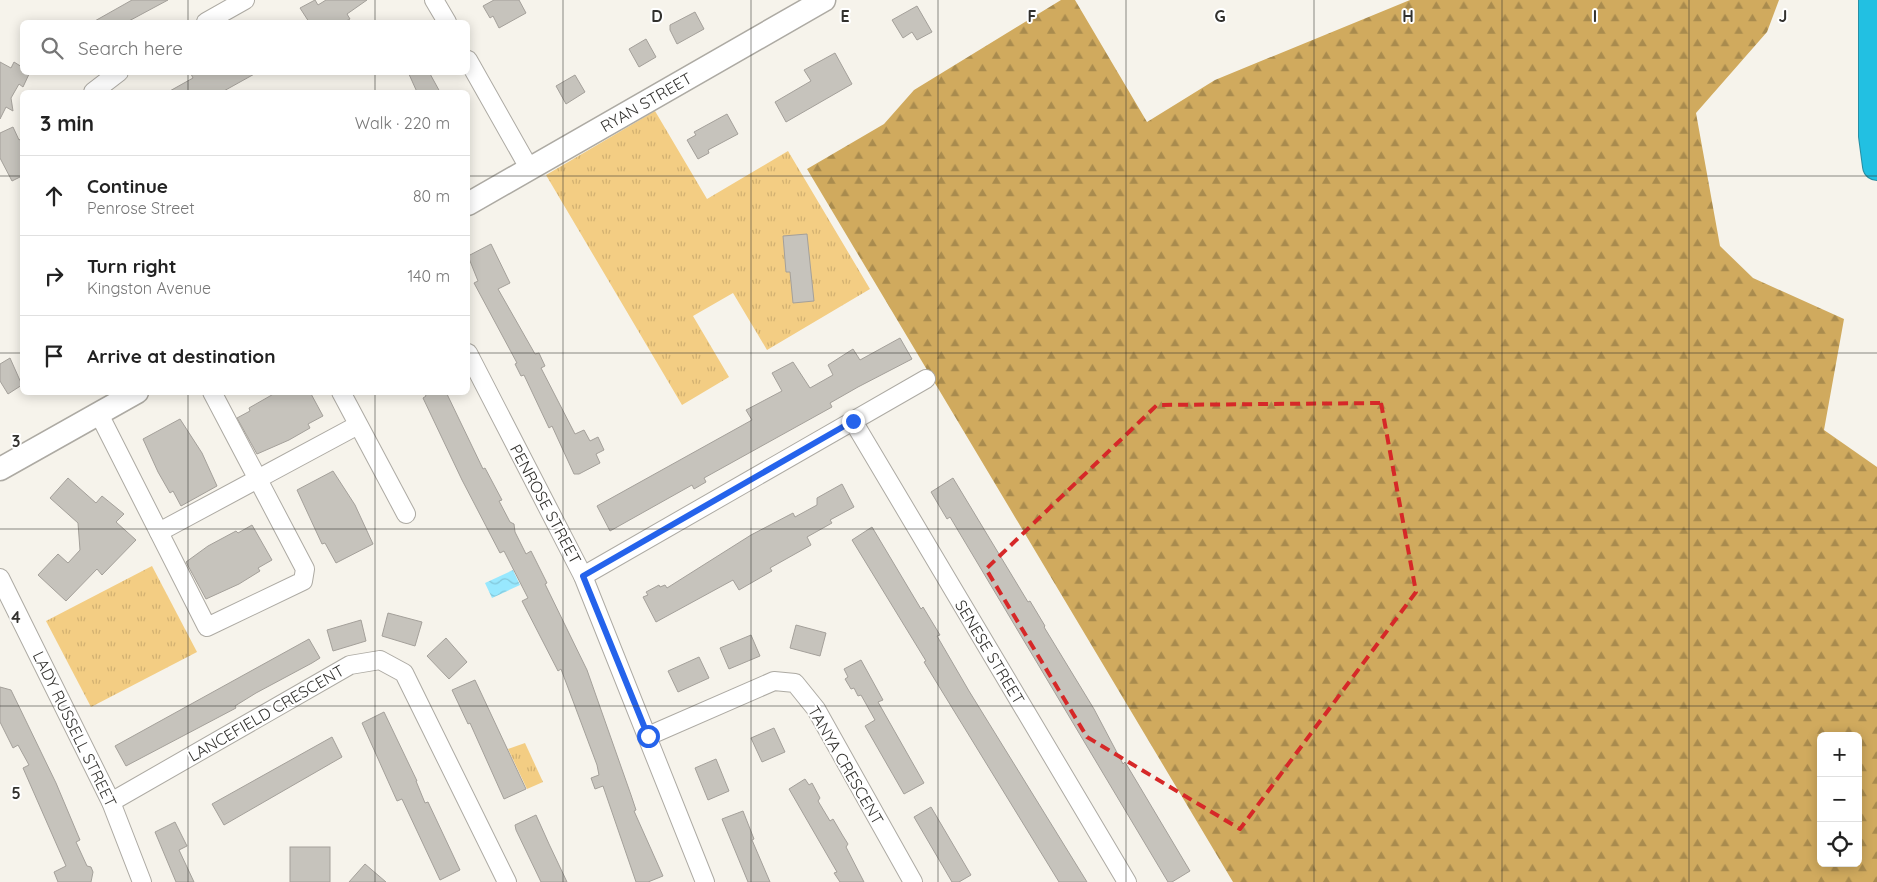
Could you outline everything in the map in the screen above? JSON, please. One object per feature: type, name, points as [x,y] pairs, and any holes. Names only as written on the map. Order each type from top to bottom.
[{"type":"highway","points":[[1873,0],[1873,136],[1877,166]]},
{"type":"street","points":[[210,20],[245,0]]},
{"type":"street","points":[[434,0],[445,20]]},
{"type":"street","name":"RYAN STREET","points":[[470,203],[824,0]]},
{"type":"street","points":[[470,64],[529,168]]},
{"type":"street","points":[[96,90],[115,75]]},
{"type":"street","name":"PENROSE STREET","points":[[470,357],[583,576],[705,882]]},
{"type":"street","points":[[583,576],[926,379]]},
{"type":"street","points":[[0,469],[132,395]]},
{"type":"street","points":[[99,414],[207,627],[303,581],[305,569],[214,395]]},
{"type":"street","points":[[343,395],[406,514]]},
{"type":"street","name":"SENESE STREET","points":[[853,421],[1128,882]]},
{"type":"street","points":[[159,532],[358,425]]},
{"type":"street","name":"LADY RUSSELL STREET","points":[[0,578],[111,802],[142,882]]},
{"type":"street","name":"LANCEFIELD CRESCENT","points":[[111,802],[350,665],[380,660],[404,673],[507,882]]},
{"type":"street","name":"TANYA CRESCENT","points":[[648,736],[774,681],[795,683],[816,709],[913,882]]},
{"type":"highlighted area","points":[[1381,403],[1416,592],[1240,829],[1087,737],[986,569],[1157,405]]},
{"type":"green space","points":[[1061,0],[1075,0],[1147,122],[1215,80],[1410,0],[1779,0],[1767,32],[1696,113],[1720,246],[1753,278],[1844,319],[1824,430],[1877,467],[1877,882],[1233,882],[807,169],[884,124],[914,90]]},
{"type":"green space","points":[[655,111],[707,199],[788,151],[870,289],[767,350],[733,293],[693,316],[729,377],[682,405],[546,175]]},
{"type":"green space","points":[[152,566],[197,652],[91,707],[46,621]]},
{"type":"green space","points":[[525,743],[543,782],[527,789],[508,749]]},
{"type":"water","points":[[513,570],[520,585],[492,598],[485,583]]},
{"type":"building","points":[[132,0],[168,0],[131,20],[97,20]]},
{"type":"building","points":[[315,0],[318,5],[326,0],[367,0],[347,14],[350,19],[348,20],[308,20],[300,8]]},
{"type":"building","points":[[494,0],[519,0],[526,13],[499,28],[493,16],[490,18],[483,6]]},
{"type":"building","points":[[917,6],[932,32],[917,40],[912,32],[903,38],[892,20]]},
{"type":"building","points":[[695,12],[704,29],[677,44],[670,30],[670,25]]},
{"type":"building","points":[[646,39],[656,57],[639,67],[629,49]]},
{"type":"building","points":[[835,53],[852,84],[786,122],[775,102],[811,81],[804,70]]},
{"type":"building","points":[[0,62],[11,68],[14,62],[20,66],[20,75],[29,75],[23,87],[19,84],[11,98],[13,111],[6,107],[0,119]]},
{"type":"building","points":[[192,75],[253,75],[226,90],[172,90],[193,78]]},
{"type":"building","points":[[409,75],[431,75],[439,90],[416,90]]},
{"type":"building","points":[[575,75],[585,92],[566,104],[556,86]]},
{"type":"building","points":[[727,114],[738,134],[708,150],[709,153],[698,159],[687,140],[696,135],[694,132]]},
{"type":"building","points":[[13,127],[20,139],[20,177],[12,181],[0,158],[0,133]]},
{"type":"building","points":[[807,234],[814,301],[793,303],[790,272],[786,272],[783,236]]},
{"type":"building","points":[[491,244],[510,283],[498,289],[535,354],[539,353],[545,366],[541,368],[575,434],[584,430],[590,441],[598,437],[604,450],[596,454],[600,463],[579,474],[574,474],[552,426],[549,428],[524,375],[521,376],[515,364],[517,363],[474,283],[478,281],[470,261],[470,255]]},
{"type":"building","points":[[900,338],[912,359],[830,403],[832,407],[704,478],[706,482],[694,489],[692,485],[610,531],[597,506],[752,420],[746,410],[782,391],[772,373],[793,362],[810,388],[833,375],[828,365],[853,349],[860,360]]},
{"type":"building","points":[[10,358],[20,380],[20,386],[8,394],[0,381],[0,364]]},
{"type":"building","points":[[272,395],[312,395],[323,416],[308,424],[310,428],[289,440],[257,454],[237,418],[250,411],[249,408]]},
{"type":"building","points":[[447,395],[483,469],[485,468],[502,500],[499,501],[510,522],[514,524],[515,532],[526,554],[531,551],[547,583],[545,584],[587,670],[636,810],[634,811],[663,876],[648,882],[636,882],[603,786],[595,789],[591,778],[599,775],[597,765],[561,669],[558,671],[522,601],[528,598],[504,551],[500,553],[462,480],[423,398],[426,396]]},
{"type":"building","points":[[180,419],[202,453],[217,486],[181,506],[173,491],[170,493],[158,472],[143,439]]},
{"type":"building","points":[[333,471],[355,505],[373,544],[336,563],[325,543],[322,544],[297,490]]},
{"type":"building","points":[[68,478],[96,503],[102,496],[124,514],[116,522],[136,540],[102,575],[97,569],[66,601],[38,575],[58,554],[68,563],[80,550],[78,523],[50,498]]},
{"type":"building","points":[[953,478],[1028,602],[1030,601],[1094,709],[1123,764],[1125,762],[1190,871],[1172,882],[1168,882],[950,517],[947,519],[931,492]]},
{"type":"building","points":[[842,484],[854,507],[830,520],[832,523],[807,537],[811,545],[770,568],[772,571],[739,590],[733,580],[656,622],[643,597],[648,595],[646,592],[659,585],[660,587],[665,585],[667,588],[751,535],[793,513],[795,517],[817,505],[817,498]]},
{"type":"building","points":[[252,525],[272,560],[258,568],[260,571],[239,584],[206,599],[186,562],[208,546]]},
{"type":"building","points":[[872,527],[921,609],[923,607],[940,635],[937,636],[969,691],[1087,882],[1059,882],[924,662],[926,661],[852,540]]},
{"type":"building","points":[[388,613],[422,622],[415,646],[382,636]]},
{"type":"building","points":[[361,620],[366,641],[333,651],[327,630]]},
{"type":"building","points":[[796,625],[826,633],[820,656],[790,648]]},
{"type":"building","points":[[751,635],[760,656],[729,669],[720,648]]},
{"type":"building","points":[[446,638],[467,662],[449,679],[427,656]]},
{"type":"building","points":[[309,639],[320,658],[256,693],[235,706],[236,708],[126,766],[115,746]]},
{"type":"building","points":[[699,657],[709,678],[678,692],[668,671]]},
{"type":"building","points":[[861,660],[883,700],[878,702],[924,783],[904,794],[865,726],[875,720],[861,695],[858,696],[854,688],[851,689],[845,679],[848,677],[844,669]]},
{"type":"building","points":[[475,680],[526,789],[504,799],[470,723],[468,724],[452,690]]},
{"type":"building","points":[[0,687],[11,690],[56,783],[80,840],[76,842],[87,866],[91,867],[93,872],[91,882],[58,882],[54,872],[66,866],[23,768],[29,765],[18,745],[13,748],[0,722]]},
{"type":"building","points":[[384,712],[417,781],[425,803],[428,802],[460,870],[440,880],[402,799],[397,801],[362,723]]},
{"type":"building","points":[[774,728],[785,752],[762,762],[751,738]]},
{"type":"building","points":[[332,737],[342,757],[224,825],[212,804]]},
{"type":"building","points":[[716,759],[729,791],[708,800],[695,768]]},
{"type":"building","points":[[805,779],[809,785],[812,783],[820,798],[818,801],[830,821],[833,819],[848,844],[846,847],[864,882],[840,882],[834,873],[837,872],[789,789]]},
{"type":"building","points":[[931,807],[971,875],[959,882],[952,882],[914,817]]},
{"type":"building","points":[[743,811],[754,839],[752,840],[770,882],[748,882],[722,819]]},
{"type":"building","points":[[536,815],[567,882],[541,882],[516,830],[515,825]]},
{"type":"building","points":[[175,822],[187,846],[179,850],[194,882],[176,882],[155,832]]},
{"type":"building","points":[[290,847],[330,847],[330,882],[290,882]]},
{"type":"building","points":[[365,864],[386,882],[349,882]]},
{"type":"route","points":[[648,736],[583,576],[853,421]]}]
